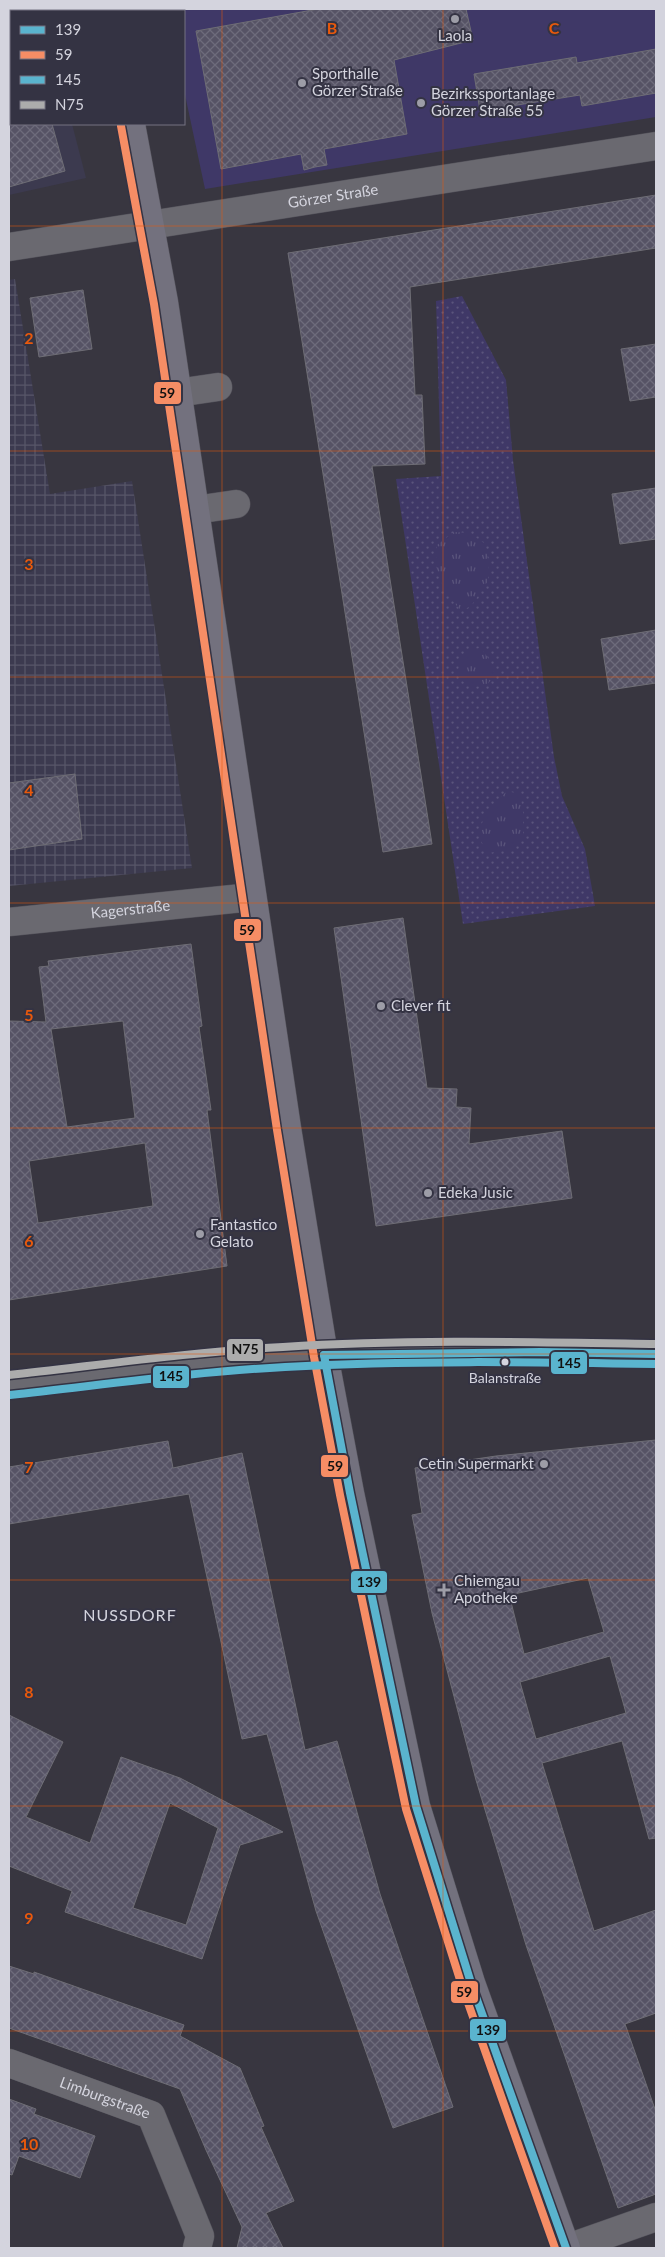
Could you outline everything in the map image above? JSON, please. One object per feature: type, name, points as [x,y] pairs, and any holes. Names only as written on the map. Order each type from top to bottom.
[{"type":"main road","points":[[131,125],[150,226],[177,393],[252,897],[324,1355],[346,1477],[397,1725],[416,1806],[472,1983],[567,2248]]},
{"type":"street","name":"Görzer Straße","points":[[9,247],[656,146]]},
{"type":"street","points":[[177,393],[218,387]]},
{"type":"street","points":[[195,510],[236,504]]},
{"type":"street","name":"Kagerstraße","points":[[9,922],[252,897]]},
{"type":"street","points":[[9,1385],[261,1358],[324,1355],[530,1352],[656,1354]]},
{"type":"street","name":"Limburgstraße","points":[[9,2063],[151,2115],[200,2236],[197,2248]]},
{"type":"street","points":[[567,2248],[656,2217]]},
{"type":"shaded area","points":[[9,9],[42,9],[10,10],[10,125],[72,125],[86,178],[9,195]]},
{"type":"shaded area","points":[[15,279],[50,494],[132,481],[192,868],[9,886],[9,280]]},
{"type":"green space","name":"Bezirkssportanlage Görzer Straße 55","points":[[656,9],[656,117],[205,189],[185,95],[185,10],[166,10]]},
{"type":"green space","points":[[462,296],[506,380],[513,460],[554,757],[562,796],[585,849],[595,906],[463,924],[396,479],[441,476],[436,301]]},
{"type":"green space","points":[[454,532],[469,533],[484,543],[489,563],[488,581],[471,606],[461,611],[440,581],[436,565],[437,545]]},
{"type":"green space","points":[[481,648],[490,661],[495,675],[486,686],[470,685],[458,676],[460,660],[465,653]]},
{"type":"green space","points":[[507,791],[520,794],[523,812],[523,838],[509,850],[488,853],[480,835],[481,827],[488,812]]},
{"type":"building","name":"Sporthalle Görzer Straße","points":[[318,9],[466,9],[473,40],[394,60],[407,134],[324,149],[327,165],[304,170],[301,154],[221,169],[196,31]]},
{"type":"building","points":[[656,49],[656,93],[582,106],[580,95],[480,111],[474,74],[576,57],[577,63]]},
{"type":"building","points":[[9,124],[52,125],[65,171],[9,187]]},
{"type":"building","points":[[656,195],[656,248],[410,287],[415,395],[422,395],[425,464],[372,466],[432,844],[383,852],[288,253]]},
{"type":"building","points":[[83,290],[92,349],[39,357],[30,298]]},
{"type":"building","points":[[656,344],[656,397],[630,401],[621,349]]},
{"type":"building","points":[[656,488],[656,539],[620,544],[612,494]]},
{"type":"building","points":[[656,630],[656,683],[609,690],[601,639]]},
{"type":"building","points":[[75,774],[82,839],[9,850],[9,783]]},
{"type":"building","points":[[403,918],[427,1088],[457,1089],[456,1107],[471,1108],[469,1144],[562,1131],[572,1198],[376,1226],[334,928]]},
{"type":"building","points":[[191,944],[202,1026],[199,1027],[211,1110],[207,1110],[227,1266],[9,1300],[9,1021],[46,1022],[39,967],[49,966],[48,961]],"holes":[[[123,1021],[135,1118],[67,1127],[51,1029]],[[145,1143],[153,1206],[38,1223],[29,1161]]]},
{"type":"building","points":[[656,1440],[656,1838],[649,1839],[622,1741],[542,1763],[594,1931],[656,1910],[656,2013],[625,2024],[656,2112],[656,2194],[618,2208],[526,1945],[476,1780],[432,1613],[412,1515],[422,1513],[415,1468],[496,1456]],"holes":[[[588,1578],[604,1632],[524,1654],[509,1594]],[[610,1656],[626,1713],[536,1739],[520,1682]]]},
{"type":"building","points":[[168,1441],[173,1468],[242,1453],[305,1750],[337,1741],[380,1894],[453,2107],[393,2128],[316,1911],[267,1734],[242,1739],[189,1494],[9,1524],[9,1467]]},
{"type":"building","points":[[9,1715],[63,1742],[26,1817],[90,1843],[121,1757],[180,1778],[283,1832],[240,1845],[202,1959],[65,1912],[72,1891],[9,1866]],"holes":[[[170,1803],[218,1828],[186,1925],[133,1908]]]},
{"type":"building","points":[[9,1966],[34,1974],[34,1972],[184,2025],[180,2036],[240,2068],[264,2126],[261,2127],[294,2201],[266,2213],[283,2248],[237,2248],[242,2227],[180,2089],[9,2028]]},
{"type":"building","points":[[9,2099],[36,2109],[34,2114],[95,2136],[80,2178],[19,2156],[12,2175],[9,2174]]},
{"type":"transit line","name":"59","points":[[121,126],[154,304],[277,1130],[314,1357],[340,1495],[406,1809],[462,1986],[555,2248]]},
{"type":"transit line","name":"N75","points":[[9,1375],[214,1352],[330,1344],[470,1342],[656,1344]]},
{"type":"transit line","name":"139","points":[[324,1355],[540,1352],[656,1354]]},
{"type":"transit line","name":"139","points":[[324,1355],[350,1493],[416,1806],[471,1983],[566,2248]]},
{"type":"transit line","name":"145","points":[[10,1395],[216,1372],[285,1367],[377,1363],[470,1362],[656,1364]]},
{"type":"place","name":"Laola","points":[[455,19]]},
{"type":"place","name":"Sporthalle Görzer Straße","points":[[302,83]]},
{"type":"place","name":"Bezirkssportanlage Görzer Straße 55","points":[[421,103]]},
{"type":"place","name":"Clever fit","points":[[381,1006]]},
{"type":"place","name":"Edeka Jusic","points":[[428,1193]]},
{"type":"place","name":"Fantastico Gelato","points":[[200,1234]]},
{"type":"place","name":"Balanstraße","points":[[505,1362]]},
{"type":"place","name":"Cetin Supermarkt","points":[[544,1464]]},
{"type":"place","name":"Chiemgau Apotheke","points":[[444,1590]]},
{"type":"district","name":"NUSSDORF","points":[[130,1615]]}]
